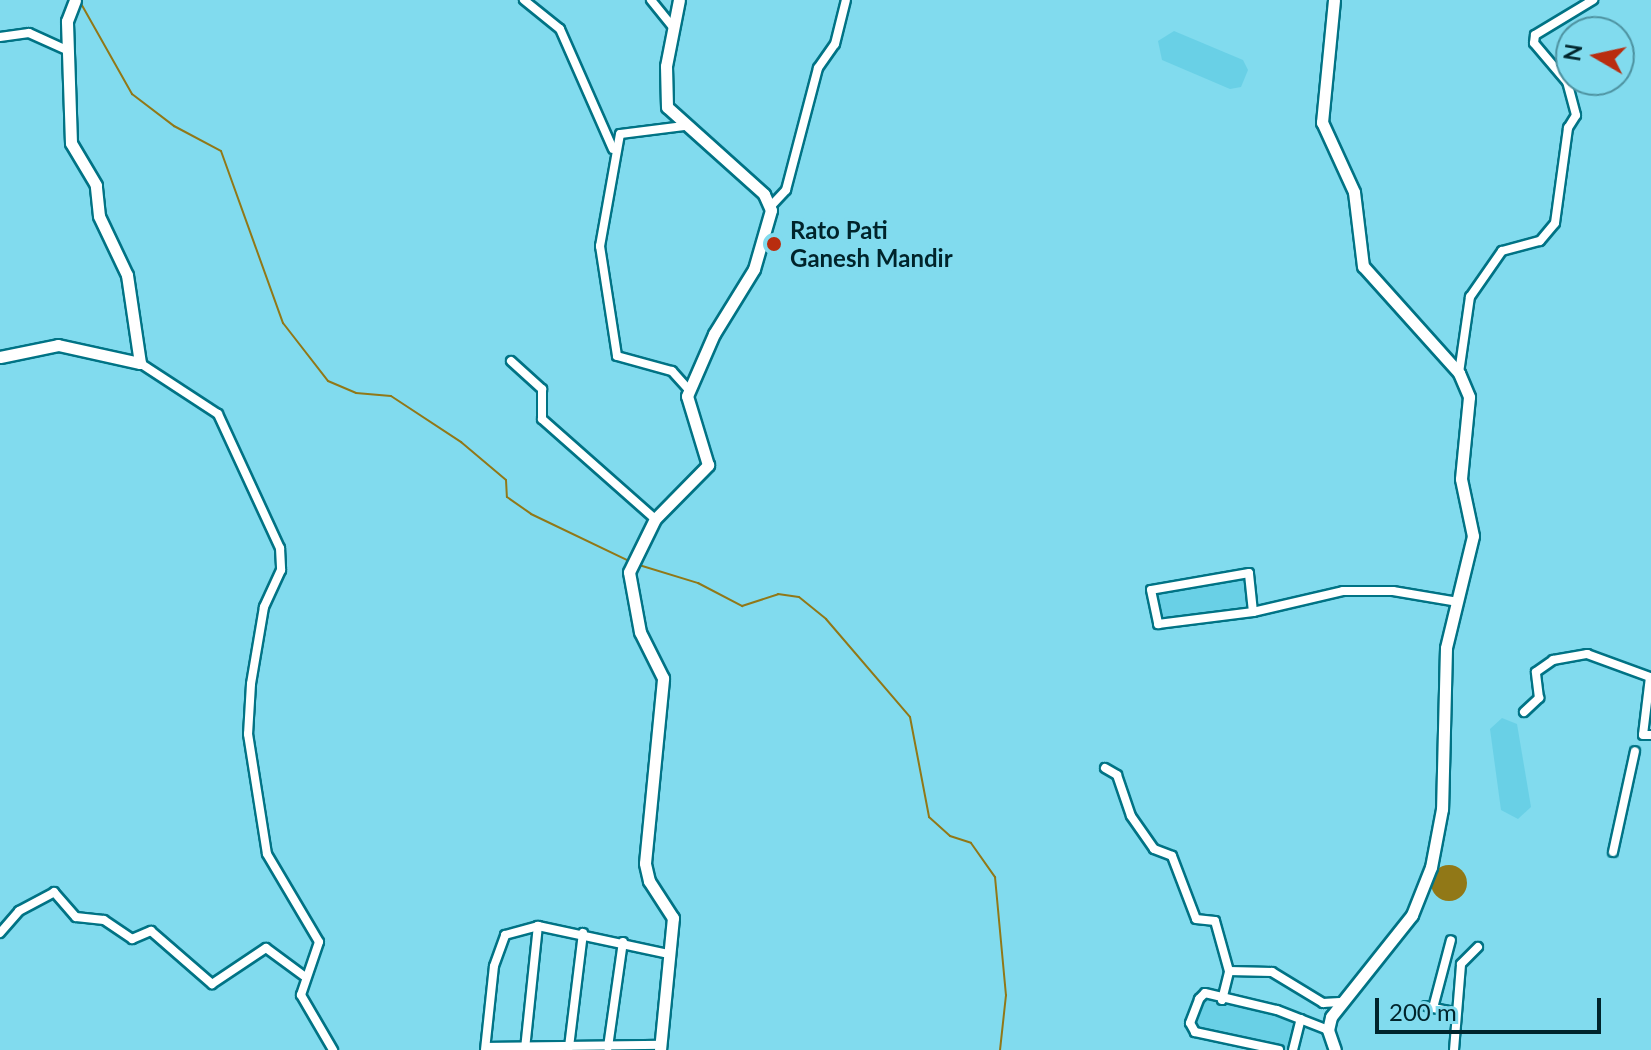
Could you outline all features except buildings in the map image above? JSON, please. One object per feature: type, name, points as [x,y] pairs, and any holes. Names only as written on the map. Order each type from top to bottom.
[{"type":"main road","points":[[0,357],[58,345],[140,363],[127,275],[99,216],[96,185],[71,143],[67,21],[75,0]]},
{"type":"main road","points":[[660,1048],[672,914],[649,881],[645,863],[663,678],[640,632],[629,572],[655,519],[708,465],[689,390],[754,269],[771,206],[684,126],[665,101],[679,0]]},
{"type":"main road","points":[[1334,0],[1322,122],[1354,192],[1363,266],[1459,373],[1469,397],[1461,479],[1473,536],[1446,648],[1442,809],[1431,867],[1412,915],[1340,1002],[1328,1030],[1335,1050]]},
{"type":"street","points":[[524,0],[560,29],[613,149]]},
{"type":"street","points":[[651,0],[674,28]]},
{"type":"street","points":[[771,206],[786,190],[818,68],[835,44],[846,0]]},
{"type":"street","points":[[1459,373],[1470,297],[1502,251],[1540,241],[1555,223],[1568,128],[1576,115],[1567,82],[1534,43],[1535,35],[1593,0]]},
{"type":"street","points":[[0,37],[29,33],[69,51]]},
{"type":"street","points":[[684,126],[620,134],[613,149],[600,246],[617,356],[672,371],[689,390]]},
{"type":"street","points":[[511,361],[542,389],[542,419],[655,519]]},
{"type":"street","points":[[140,363],[218,414],[280,548],[281,570],[264,607],[251,684],[248,734],[267,854],[319,942],[304,976],[301,995],[333,1050]]},
{"type":"street","points":[[1253,612],[1249,573],[1151,590],[1158,624],[1253,612],[1343,591],[1393,591],[1458,602]]},
{"type":"street","points":[[1524,712],[1539,698],[1536,672],[1553,660],[1587,654],[1650,677],[1643,735],[1651,735]]},
{"type":"street","points":[[1613,852],[1635,751]]},
{"type":"street","points":[[1105,768],[1117,775],[1131,816],[1154,849],[1172,856],[1196,919],[1215,921],[1229,971],[1222,1000]]},
{"type":"street","points":[[0,933],[19,911],[54,892],[76,917],[104,920],[132,939],[151,931],[212,984],[266,948],[304,976]]},
{"type":"street","points":[[660,1048],[486,1048],[499,941],[520,927],[538,926],[583,933],[669,954]]},
{"type":"street","points":[[525,1049],[538,926]]},
{"type":"street","points":[[563,1048],[583,933]]},
{"type":"street","points":[[1451,940],[1430,1007],[1455,1012]]},
{"type":"street","points":[[608,1047],[623,942]]},
{"type":"street","points":[[1454,1050],[1461,964],[1478,947]]},
{"type":"street","points":[[1229,971],[1272,972],[1323,1003],[1340,1002]]},
{"type":"street","points":[[1279,1050],[1195,1032],[1190,1023],[1199,999],[1205,993],[1301,1019],[1328,1030]]},
{"type":"street","points":[[1293,1050],[1301,1019]]},
{"type":"shaded area","points":[[1174,31],[1243,60],[1248,70],[1241,87],[1230,89],[1162,60],[1158,41]]},
{"type":"shaded area","points":[[1245,580],[1248,606],[1159,618],[1156,591]]},
{"type":"shaded area","points":[[1502,718],[1517,724],[1531,807],[1518,819],[1501,810],[1490,729]]},
{"type":"shaded area","points":[[1449,865],[1462,870],[1467,883],[1462,896],[1449,901],[1436,896],[1431,883],[1436,870]]},
{"type":"shaded area","points":[[1203,998],[1295,1019],[1288,1050],[1196,1029]]},
{"type":"waterway","points":[[79,0],[132,94],[174,126],[221,151],[283,323],[328,381],[356,393],[391,396],[461,442],[506,480],[507,497],[531,514],[629,561]]},
{"type":"waterway","points":[[639,565],[698,583],[742,606],[778,594],[799,597],[826,619],[910,717],[929,817],[950,836],[971,843],[995,877],[1006,995],[1000,1050]]},
{"type":"place","name":"Rato Pati Ganesh Mandir","points":[[774,244]]}]
